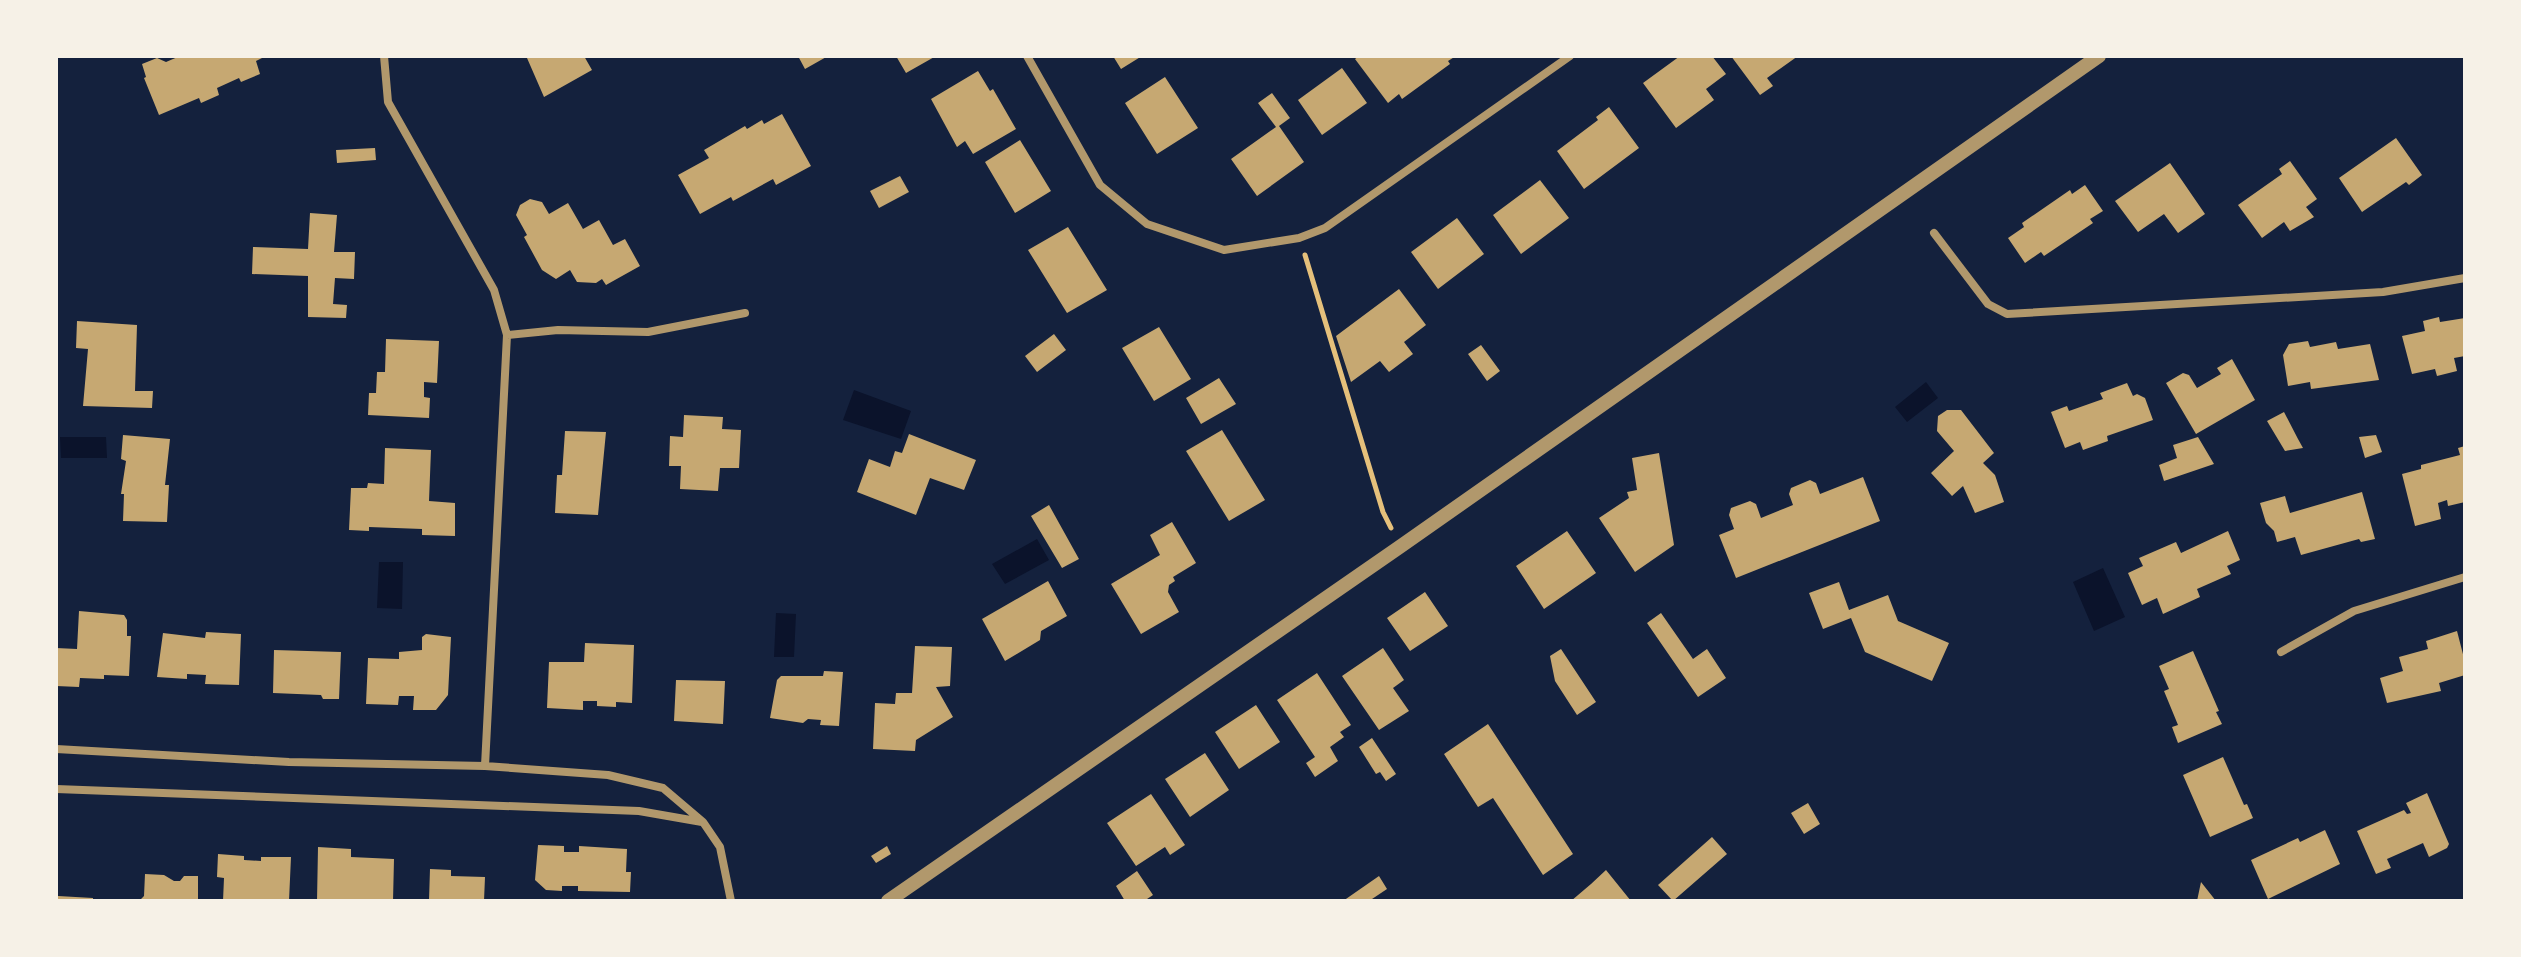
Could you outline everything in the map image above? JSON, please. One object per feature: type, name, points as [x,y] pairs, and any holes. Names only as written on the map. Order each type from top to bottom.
[{"type":"street","points":[[384,56],[388,102],[494,290],[507,335],[485,766]]},
{"type":"street","points":[[1027,56],[1100,185],[1147,224],[1224,250],[1299,238],[1345,216],[1570,56]]},
{"type":"street","points":[[888,901],[1401,546],[2099,56]]},
{"type":"street","points":[[1934,233],[1988,304],[2007,314],[2383,292],[2465,278]]},
{"type":"street","points":[[507,335],[558,330],[648,332],[745,313]]},
{"type":"street","points":[[2281,652],[2354,611],[2465,577]]},
{"type":"street","points":[[56,749],[289,762],[485,766],[608,775],[663,788],[703,822],[720,847],[731,901]]},
{"type":"street","points":[[56,789],[639,811],[703,822]]},
{"type":"path","points":[[1299,238],[1383,512],[1401,546]]},
{"type":"water","points":[[1926,382],[1938,398],[1907,422],[1895,407]]},
{"type":"water","points":[[854,390],[911,411],[901,439],[843,420]]},
{"type":"water","points":[[60,437],[106,437],[107,458],[61,458]]},
{"type":"water","points":[[1037,539],[1049,560],[1005,584],[992,564]]},
{"type":"water","points":[[379,562],[403,562],[402,609],[377,608]]},
{"type":"water","points":[[2103,568],[2125,617],[2094,631],[2073,582]]},
{"type":"water","points":[[776,613],[796,614],[794,657],[774,657]]},
{"type":"building","points":[[180,56],[266,56],[256,61],[260,74],[241,82],[239,78],[217,88],[219,95],[201,103],[199,98],[159,115],[144,78],[142,64],[157,58],[166,62]]},
{"type":"building","points":[[584,56],[592,70],[544,97],[527,58]]},
{"type":"building","points":[[798,56],[828,56],[805,69]]},
{"type":"building","points":[[896,56],[936,56],[906,73]]},
{"type":"building","points":[[1113,56],[1142,56],[1121,69]]},
{"type":"building","points":[[1359,56],[1456,56],[1448,61],[1450,64],[1402,99],[1399,94],[1388,103],[1355,59]]},
{"type":"building","points":[[1680,56],[1712,56],[1726,74],[1706,89],[1714,100],[1676,128],[1643,83]]},
{"type":"building","points":[[1731,56],[1798,56],[1767,78],[1773,86],[1760,95]]},
{"type":"building","points":[[1342,68],[1367,103],[1322,135],[1298,100]]},
{"type":"building","points":[[978,71],[990,91],[993,89],[1016,129],[973,154],[965,141],[957,147],[931,99]]},
{"type":"building","points":[[1165,77],[1198,128],[1157,154],[1125,103]]},
{"type":"building","points":[[1272,93],[1290,118],[1279,126],[1304,162],[1257,196],[1231,159],[1276,127],[1258,103]]},
{"type":"building","points":[[1609,107],[1639,148],[1584,189],[1557,151],[1598,120],[1596,117]]},
{"type":"building","points":[[782,114],[811,166],[776,185],[773,179],[733,201],[731,197],[700,214],[678,175],[709,158],[704,150],[745,126],[747,129],[762,120],[764,124]]},
{"type":"building","points":[[2396,138],[2422,175],[2409,185],[2406,182],[2362,212],[2339,178]]},
{"type":"building","points":[[1020,140],[1051,191],[1015,213],[985,162]]},
{"type":"building","points":[[375,148],[376,160],[337,163],[336,150]]},
{"type":"building","points":[[2290,161],[2317,199],[2306,207],[2314,217],[2290,231],[2284,222],[2262,238],[2238,205],[2282,174],[2279,169]]},
{"type":"building","points":[[2170,163],[2205,214],[2178,233],[2164,214],[2138,232],[2115,201]]},
{"type":"building","points":[[900,176],[909,192],[879,208],[870,191]]},
{"type":"building","points":[[1540,180],[1569,218],[1521,254],[1493,215]]},
{"type":"building","points":[[2085,185],[2103,211],[2090,219],[2093,223],[2044,256],[2041,252],[2025,263],[2008,238],[2024,227],[2022,223],[2070,190],[2072,194]]},
{"type":"building","points":[[530,199],[542,202],[549,214],[568,203],[583,229],[599,220],[613,245],[625,239],[640,266],[606,285],[602,279],[596,283],[577,282],[570,270],[556,279],[542,270],[516,215],[520,205]]},
{"type":"building","points":[[310,213],[337,215],[334,252],[355,252],[354,279],[335,278],[333,304],[347,305],[346,318],[308,317],[308,276],[252,274],[253,247],[308,249]]},
{"type":"building","points":[[1457,218],[1484,254],[1438,289],[1411,252]]},
{"type":"building","points":[[1068,227],[1107,290],[1067,313],[1028,250]]},
{"type":"building","points":[[1399,289],[1426,325],[1404,342],[1413,354],[1389,372],[1380,361],[1351,382],[1336,336]]},
{"type":"building","points":[[2439,317],[2440,322],[2465,318],[2465,356],[2454,358],[2457,371],[2437,376],[2435,369],[2412,374],[2402,336],[2425,331],[2423,321]]},
{"type":"building","points":[[77,321],[137,325],[135,391],[153,391],[152,408],[83,406],[88,349],[76,348]]},
{"type":"building","points":[[1159,327],[1191,379],[1154,401],[1122,348]]},
{"type":"building","points":[[1054,334],[1066,350],[1037,372],[1025,356]]},
{"type":"building","points":[[386,339],[439,341],[437,383],[424,382],[424,397],[430,398],[429,418],[368,415],[369,393],[376,393],[377,372],[385,372]]},
{"type":"building","points":[[2308,341],[2310,347],[2336,342],[2338,349],[2370,344],[2379,380],[2311,389],[2310,382],[2288,386],[2283,355],[2289,344]]},
{"type":"building","points":[[1481,345],[1500,371],[1487,381],[1468,354]]},
{"type":"building","points":[[2232,359],[2255,400],[2196,434],[2166,383],[2183,373],[2189,375],[2197,388],[2221,374],[2217,368]]},
{"type":"building","points":[[1219,378],[1236,404],[1201,424],[1186,398]]},
{"type":"building","points":[[2127,383],[2133,396],[2137,394],[2145,398],[2153,420],[2107,436],[2108,441],[2083,450],[2080,442],[2065,448],[2051,412],[2067,406],[2069,411],[2103,399],[2100,393]]},
{"type":"building","points":[[1947,410],[1961,410],[1994,453],[1983,463],[1995,475],[2004,502],[1975,513],[1963,486],[1952,496],[1931,473],[1954,451],[1937,431],[1938,416]]},
{"type":"building","points":[[2284,412],[2303,448],[2285,451],[2267,421]]},
{"type":"building","points":[[684,415],[723,417],[722,429],[741,430],[739,468],[720,468],[718,491],[680,489],[681,466],[669,466],[670,436],[683,437]]},
{"type":"building","points":[[1222,430],[1265,500],[1229,521],[1186,451]]},
{"type":"building","points":[[565,431],[606,432],[598,515],[555,513],[557,475],[562,475]]},
{"type":"building","points":[[909,434],[976,460],[964,490],[930,478],[916,515],[857,492],[869,459],[890,467],[895,451],[902,453]]},
{"type":"building","points":[[123,435],[170,439],[165,485],[169,485],[167,522],[123,521],[124,494],[121,494],[126,461],[121,459]]},
{"type":"building","points":[[2376,435],[2382,452],[2365,458],[2359,437]]},
{"type":"building","points":[[2198,437],[2214,464],[2164,481],[2159,465],[2177,458],[2173,445]]},
{"type":"building","points":[[2465,446],[2465,502],[2448,506],[2447,500],[2438,503],[2441,519],[2415,526],[2402,474],[2421,469],[2421,465],[2460,455],[2458,448]]},
{"type":"building","points":[[385,448],[431,450],[429,501],[455,503],[455,536],[422,535],[422,529],[369,527],[369,531],[349,530],[351,488],[367,488],[368,483],[384,484]]},
{"type":"building","points":[[1659,453],[1674,545],[1635,572],[1599,518],[1629,498],[1627,492],[1637,490],[1632,458]]},
{"type":"building","points":[[1863,477],[1880,521],[1736,578],[1719,535],[1734,529],[1729,515],[1731,508],[1750,501],[1756,504],[1761,518],[1793,505],[1789,494],[1791,488],[1810,480],[1816,483],[1820,494]]},
{"type":"building","points":[[2362,492],[2375,539],[2361,542],[2359,539],[2301,555],[2295,537],[2277,542],[2274,531],[2266,523],[2260,503],[2285,496],[2290,513]]},
{"type":"building","points":[[1049,505],[1079,559],[1062,568],[1031,516]]},
{"type":"building","points":[[1172,522],[1196,563],[1173,577],[1175,581],[1169,585],[1168,592],[1179,612],[1141,634],[1111,584],[1160,555],[1150,535]]},
{"type":"building","points":[[1567,531],[1596,573],[1544,609],[1516,566]]},
{"type":"building","points":[[2228,531],[2240,560],[2227,566],[2231,574],[2197,589],[2200,597],[2163,614],[2157,598],[2142,605],[2128,573],[2143,566],[2139,558],[2176,542],[2181,553]]},
{"type":"building","points":[[1048,581],[1067,616],[1041,631],[1040,640],[1005,661],[982,619]]},
{"type":"building","points":[[1839,582],[1849,610],[1888,595],[1898,621],[1949,643],[1932,681],[1865,652],[1851,618],[1823,629],[1809,593]]},
{"type":"building","points":[[1425,592],[1448,626],[1410,651],[1387,618]]},
{"type":"building","points":[[79,611],[124,615],[127,636],[131,636],[129,676],[80,678],[79,687],[56,686],[56,648],[77,649]]},
{"type":"building","points":[[1661,613],[1693,659],[1707,649],[1726,678],[1698,697],[1647,623]]},
{"type":"building","points":[[2457,631],[2465,675],[2439,683],[2441,691],[2387,703],[2380,678],[2403,671],[2399,657],[2428,649],[2426,641]]},
{"type":"building","points":[[206,632],[241,634],[239,685],[205,684],[206,675],[187,674],[187,679],[157,677],[163,633],[205,638]]},
{"type":"building","points":[[426,634],[451,637],[448,695],[436,710],[413,710],[414,696],[399,696],[398,705],[366,704],[368,658],[399,659],[399,652],[422,650],[422,637]]},
{"type":"building","points":[[585,643],[634,645],[632,703],[616,702],[616,707],[597,706],[597,701],[583,701],[583,710],[547,708],[549,662],[584,662]]},
{"type":"building","points":[[915,646],[952,647],[950,686],[936,687],[953,717],[916,740],[915,751],[873,749],[875,703],[895,704],[896,693],[912,693]]},
{"type":"building","points":[[1383,648],[1404,680],[1393,688],[1409,711],[1379,730],[1342,676]]},
{"type":"building","points":[[1561,649],[1596,702],[1577,715],[1555,681],[1550,656]]},
{"type":"building","points":[[274,650],[341,652],[339,699],[273,693]]},
{"type":"building","points":[[2193,651],[2222,724],[2178,743],[2172,727],[2178,725],[2164,691],[2169,689],[2159,666]]},
{"type":"building","points":[[824,671],[843,672],[839,726],[820,725],[821,720],[808,719],[803,723],[770,718],[777,680],[781,676],[823,676]]},
{"type":"building","points":[[1317,673],[1351,725],[1340,732],[1344,737],[1330,747],[1338,761],[1315,777],[1306,763],[1315,757],[1277,700]]},
{"type":"building","points":[[676,680],[725,681],[723,724],[674,721]]},
{"type":"building","points":[[1256,705],[1280,742],[1239,769],[1215,732]]},
{"type":"building","points":[[1488,724],[1573,854],[1543,875],[1493,798],[1478,807],[1444,754]]},
{"type":"building","points":[[1372,738],[1396,774],[1386,781],[1380,772],[1376,774],[1359,747]]},
{"type":"building","points":[[1205,753],[1229,790],[1190,817],[1165,779]]},
{"type":"building","points":[[2223,757],[2253,818],[2210,837],[2183,775]]},
{"type":"building","points":[[2427,793],[2449,844],[2447,848],[2429,857],[2423,843],[2387,859],[2391,868],[2376,874],[2357,831],[2404,810],[2407,814],[2411,813],[2406,803]]},
{"type":"building","points":[[1151,794],[1185,845],[1170,855],[1165,847],[1136,866],[1107,823]]},
{"type":"building","points":[[1808,803],[1820,824],[1804,834],[1791,813]]},
{"type":"building","points":[[2325,830],[2340,864],[2268,899],[2251,860],[2298,838],[2300,842]]},
{"type":"building","points":[[1712,837],[1727,854],[1673,901],[1658,885]]},
{"type":"building","points":[[538,845],[564,846],[564,852],[579,852],[579,846],[627,849],[626,872],[631,872],[630,892],[578,891],[578,886],[562,886],[562,891],[546,890],[535,880]]},
{"type":"building","points":[[887,846],[891,854],[876,863],[871,856]]},
{"type":"building","points":[[318,847],[351,849],[351,857],[394,859],[393,901],[317,901]]},
{"type":"building","points":[[218,854],[261,861],[261,857],[291,857],[289,901],[223,901],[224,878],[217,877]]},
{"type":"building","points":[[430,869],[451,870],[451,876],[485,877],[484,901],[429,901]]},
{"type":"building","points":[[1606,870],[1631,901],[1571,901],[1591,884]]},
{"type":"building","points":[[1137,871],[1153,895],[1144,901],[1125,901],[1116,886]]},
{"type":"building","points":[[145,874],[164,875],[174,881],[180,881],[184,876],[198,876],[198,901],[139,901],[144,896]]},
{"type":"building","points":[[1379,876],[1387,889],[1369,901],[1343,901]]},
{"type":"building","points":[[2201,882],[2216,901],[2197,901]]},
{"type":"building","points":[[58,896],[93,898],[93,901],[58,901]]}]
